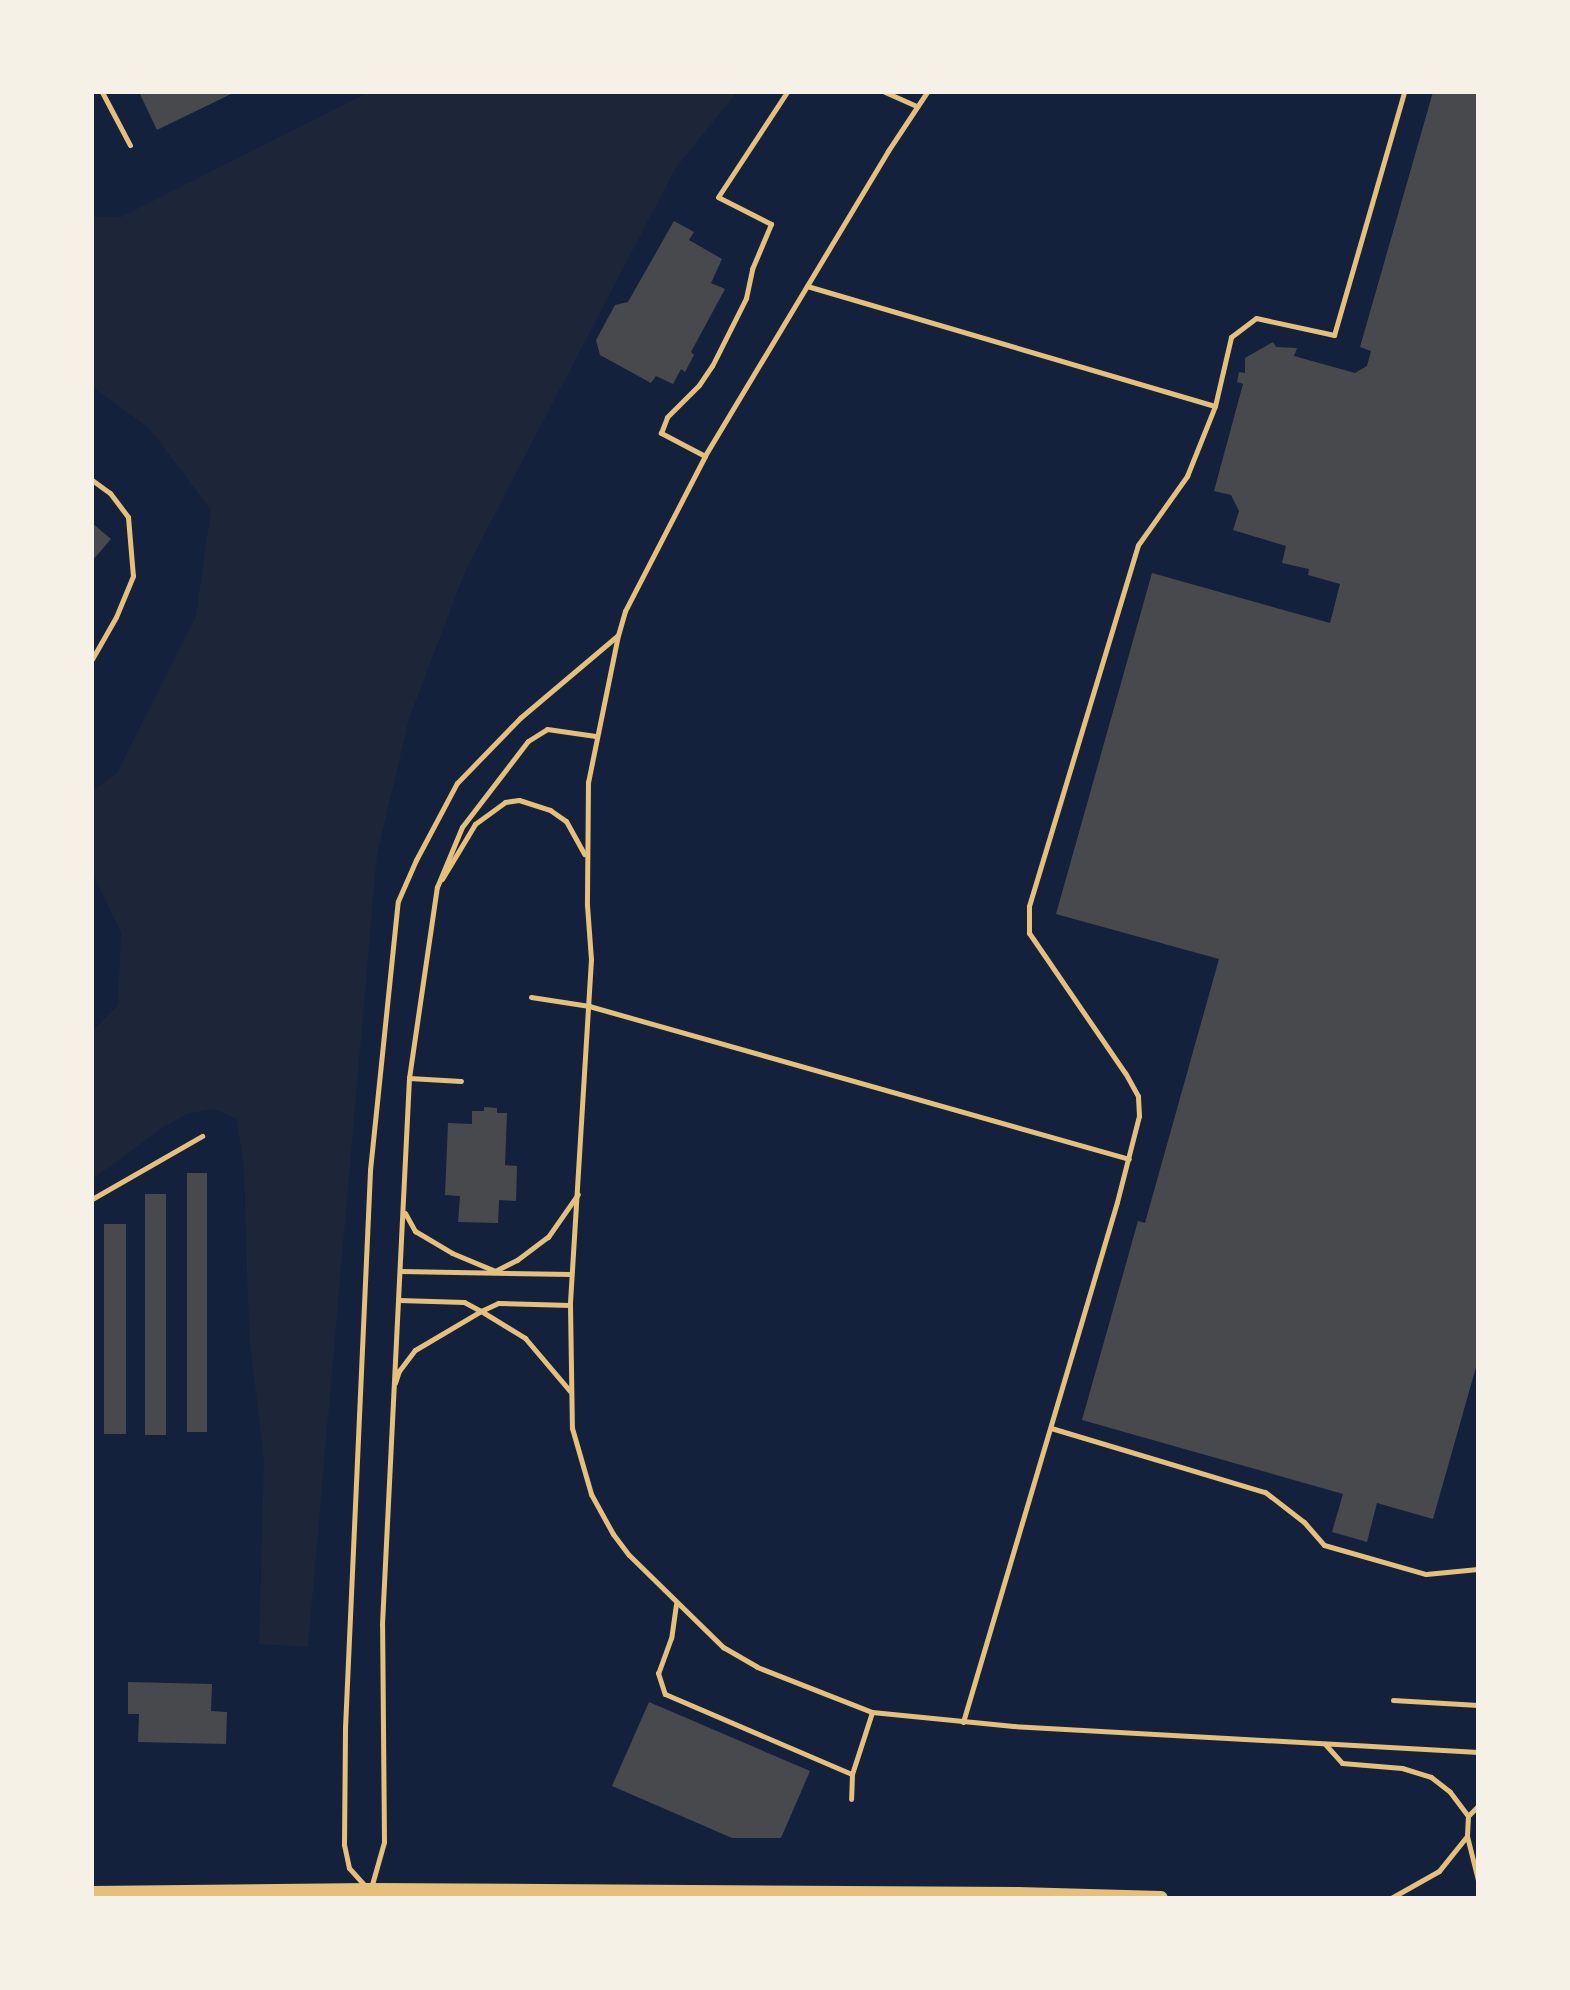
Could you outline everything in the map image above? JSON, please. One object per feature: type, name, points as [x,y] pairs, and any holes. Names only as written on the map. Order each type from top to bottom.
[{"type":"main road","points":[[92,1893],[1161,1898]]},
{"type":"lane","points":[[102,92],[130,145]]},
{"type":"lane","points":[[705,456],[661,433],[667,417],[712,366],[746,298],[752,269],[771,224],[718,197],[787,92]]},
{"type":"lane","points":[[885,92],[917,106]]},
{"type":"lane","points":[[927,92],[705,456],[625,611],[618,635],[588,782],[586,858],[591,959],[570,1305],[572,1428],[596,1506],[629,1555],[647,1569],[676,1603],[723,1647],[757,1667],[872,1712],[963,1722],[1478,1752]]},
{"type":"lane","points":[[963,1722],[1029,1492],[1051,1428],[1139,1116],[1138,1096],[1029,933],[1029,906],[1138,545],[1187,476],[1215,406],[1231,337],[1256,318],[1334,335],[1404,92]]},
{"type":"lane","points":[[807,286],[1215,406]]},
{"type":"lane","points":[[92,480],[110,493],[128,517],[133,576],[92,659]]},
{"type":"lane","points":[[370,1894],[349,1868],[344,1845],[345,1728],[370,1170],[398,901],[457,783],[520,718],[618,635]]},
{"type":"lane","points":[[370,1894],[384,1842],[382,1624],[409,1078],[437,887],[462,827],[528,741],[547,729],[595,736]]},
{"type":"lane","points":[[437,887],[475,824],[505,802],[537,804],[566,821],[586,858]]},
{"type":"lane","points":[[531,997],[589,1006],[1129,1159]]},
{"type":"lane","points":[[409,1078],[461,1081]]},
{"type":"lane","points":[[92,1199],[202,1136]]},
{"type":"lane","points":[[404,1188],[405,1215],[415,1231],[452,1253],[495,1271],[517,1260],[548,1237],[579,1194]]},
{"type":"lane","points":[[400,1271],[571,1274]]},
{"type":"lane","points":[[398,1300],[464,1302],[481,1311],[525,1338],[572,1394]]},
{"type":"lane","points":[[392,1396],[399,1371],[415,1350],[481,1311],[498,1303],[570,1305]]},
{"type":"lane","points":[[1051,1428],[1265,1492],[1304,1522],[1324,1545],[1426,1574],[1478,1569]]},
{"type":"lane","points":[[676,1603],[671,1638],[658,1673],[665,1694],[852,1774]]},
{"type":"lane","points":[[1393,1700],[1478,1705]]},
{"type":"lane","points":[[851,1799],[852,1774],[872,1712]]},
{"type":"lane","points":[[1324,1743],[1342,1763],[1402,1768],[1431,1777],[1450,1792],[1468,1816],[1467,1836],[1478,1880]]},
{"type":"lane","points":[[1468,1816],[1478,1806]]},
{"type":"lane","points":[[1391,1898],[1439,1871],[1467,1836]]},
{"type":"shaded area","points":[[369,92],[737,92],[675,169],[466,569],[409,719],[377,854],[308,1647],[259,1644],[264,1461],[249,1333],[244,1170],[237,1119],[214,1109],[189,1113],[165,1126],[92,1179],[92,1032],[118,1005],[121,932],[92,873],[92,791],[117,773],[196,616],[211,510],[149,428],[92,387],[92,217],[121,217]]},
{"type":"building","points":[[139,92],[235,92],[157,130]]},
{"type":"building","points":[[1433,92],[1478,92],[1478,1360],[1433,1519],[1377,1503],[1367,1542],[1332,1532],[1343,1494],[1082,1420],[1138,1221],[1145,1223],[1219,959],[1056,914],[1152,573],[1330,623],[1340,584],[1308,575],[1309,569],[1282,563],[1286,546],[1233,530],[1239,511],[1231,495],[1214,491],[1243,384],[1237,382],[1239,372],[1245,373],[1245,358],[1273,342],[1276,347],[1297,348],[1294,356],[1355,373],[1367,366],[1371,351],[1360,347]]},
{"type":"building","points":[[674,221],[694,232],[689,240],[722,259],[711,283],[725,289],[691,352],[694,355],[685,372],[681,369],[673,384],[656,376],[651,383],[600,355],[596,340],[615,305],[628,302]]},
{"type":"building","points":[[92,523],[111,539],[92,561]]},
{"type":"building","points":[[484,1107],[497,1108],[497,1113],[507,1113],[505,1165],[517,1166],[516,1201],[499,1200],[498,1223],[458,1222],[460,1196],[445,1195],[448,1123],[472,1124],[472,1111],[484,1111]]},
{"type":"building","points":[[187,1173],[207,1173],[207,1432],[187,1432]]},
{"type":"building","points":[[145,1194],[166,1194],[166,1435],[145,1435]]},
{"type":"building","points":[[104,1224],[126,1224],[126,1434],[104,1434]]},
{"type":"building","points":[[128,1682],[212,1684],[211,1711],[227,1712],[226,1744],[138,1742],[139,1714],[128,1714]]},
{"type":"building","points":[[649,1702],[810,1771],[781,1838],[732,1838],[612,1786]]}]
